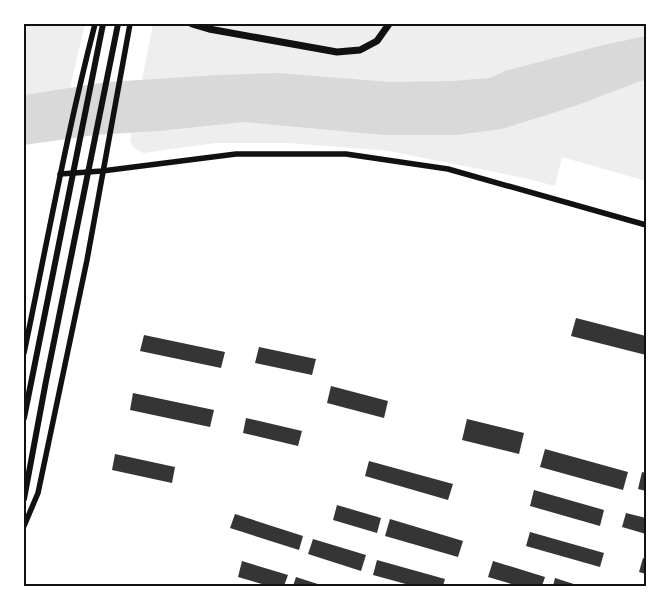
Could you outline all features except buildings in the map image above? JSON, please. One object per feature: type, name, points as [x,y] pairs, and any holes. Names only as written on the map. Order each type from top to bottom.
[{"type":"main road","points":[[24,418],[103,24]]},
{"type":"main road","points":[[24,499],[118,24]]},
{"type":"main road","points":[[192,24],[209,29],[337,52],[360,50],[377,41],[389,24]]},
{"type":"street","points":[[24,353],[66,145],[95,24]]},
{"type":"street","points":[[24,526],[38,493],[87,260],[130,24]]},
{"type":"street","points":[[60,174],[102,171],[236,154],[346,154],[448,169],[646,225]]},
{"type":"shaded area","points":[[24,24],[85,24],[70,88],[24,95]]},
{"type":"shaded area","points":[[153,24],[646,24],[646,181],[562,157],[555,186],[525,178],[389,151],[288,143],[216,143],[143,153],[134,148],[130,141]]},
{"type":"shaded area","points":[[646,36],[646,79],[575,106],[502,129],[456,135],[384,135],[244,122],[159,131],[95,135],[24,145],[24,95],[107,82],[217,75],[278,73],[390,82],[490,78],[505,71],[599,46]]}]
